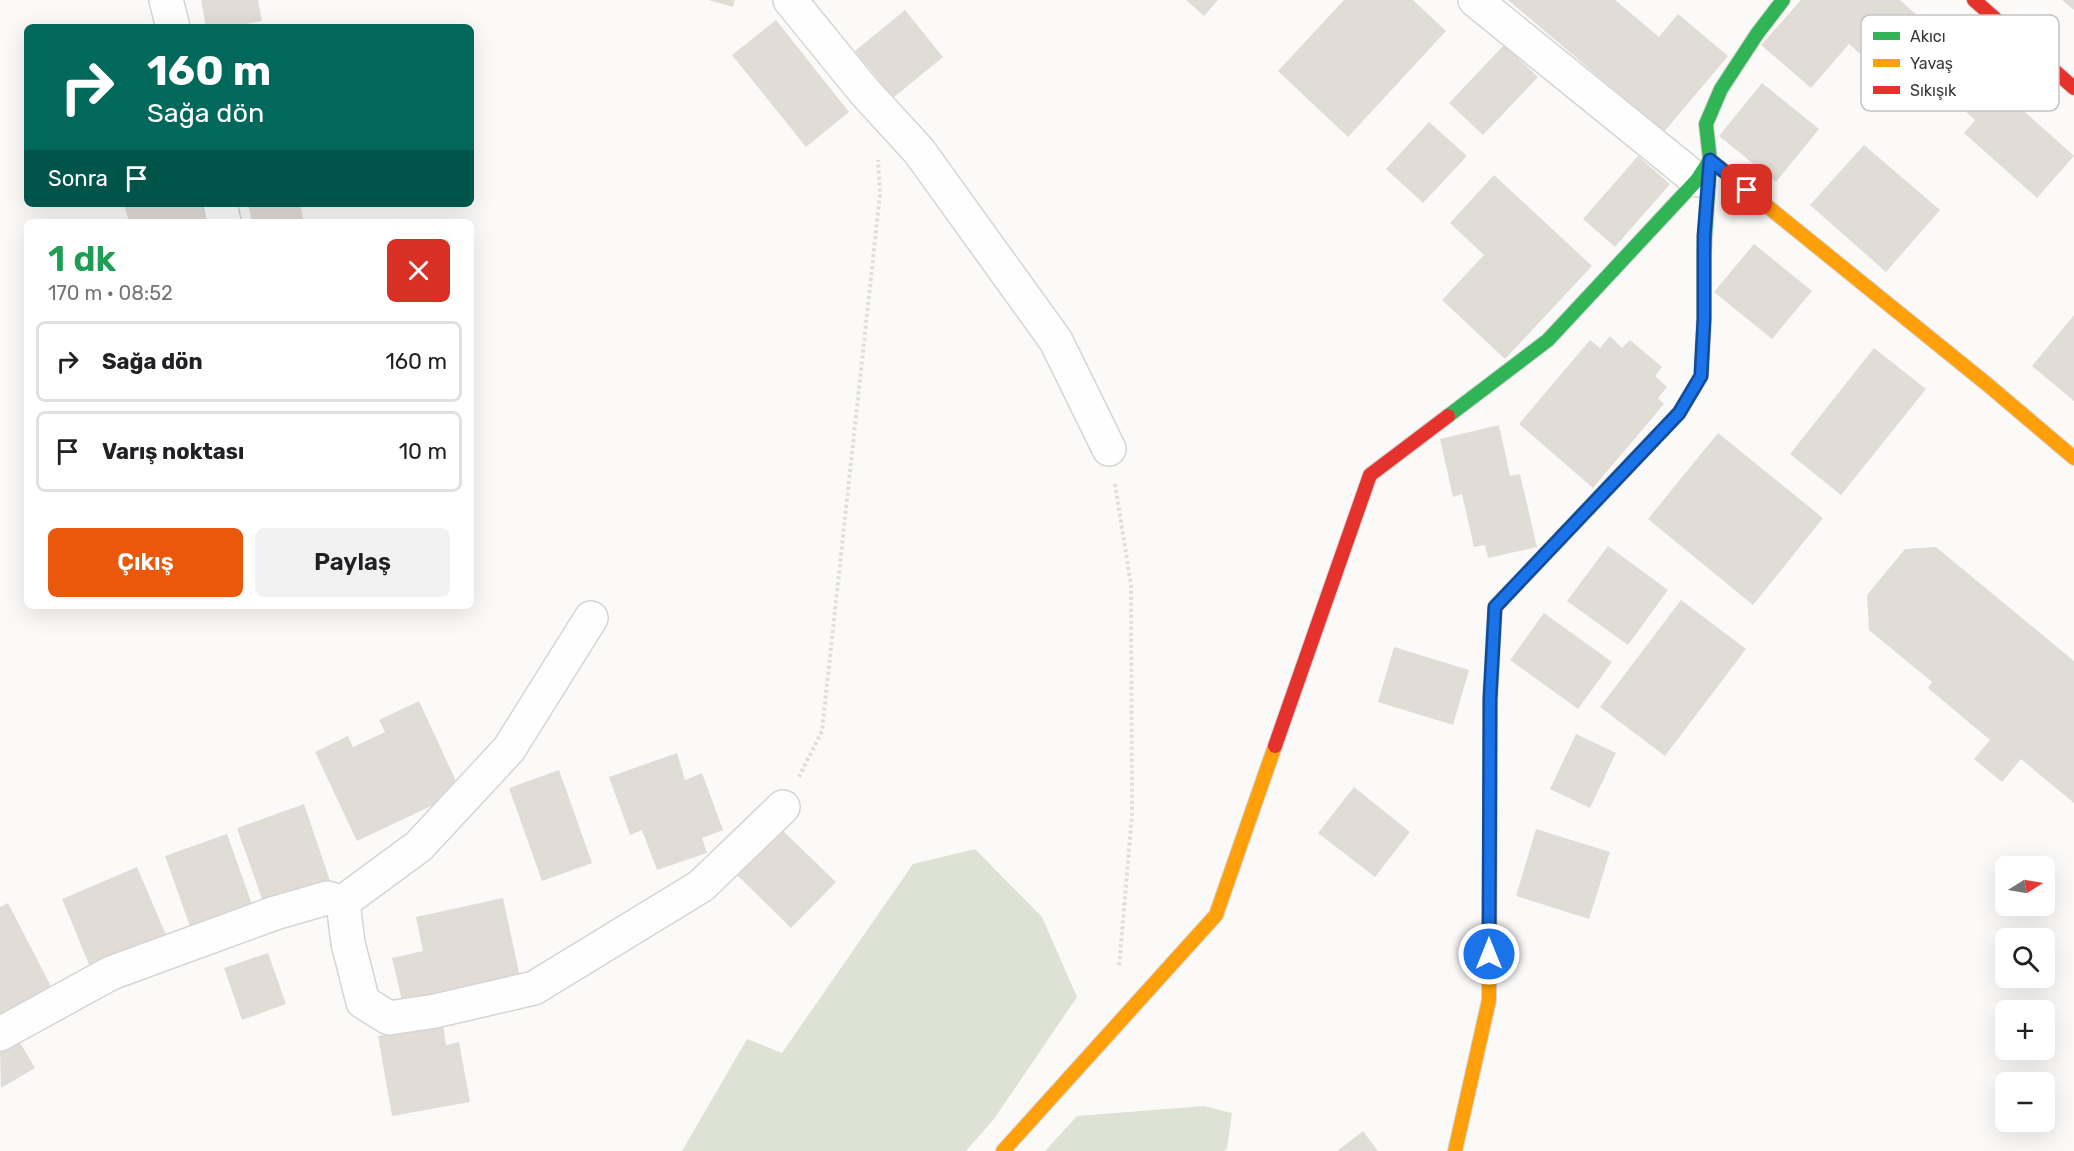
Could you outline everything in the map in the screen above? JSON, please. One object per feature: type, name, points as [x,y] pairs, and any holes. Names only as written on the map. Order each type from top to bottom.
[{"type":"street","points":[[166,0],[173,24]]},
{"type":"street","points":[[790,0],[864,91],[919,151],[1056,341],[1109,449]]},
{"type":"street","points":[[1475,0],[1988,385],[2074,458]]},
{"type":"street","points":[[1455,1151],[1489,1000],[1490,699],[1495,607],[1679,413],[1701,376],[1704,319],[1703,170],[1706,124],[1721,89],[1756,34],[1782,0]]},
{"type":"street","points":[[1974,0],[1991,15]]},
{"type":"street","points":[[2059,75],[2074,88]]},
{"type":"street","points":[[1003,1151],[1216,915],[1370,475],[1548,340],[1703,170]]},
{"type":"street","points":[[343,902],[419,846],[509,749],[591,618]]},
{"type":"street","points":[[343,902],[348,943],[363,1002],[389,1018],[435,1011],[534,988],[700,886],[783,807]]},
{"type":"street","points":[[0,1034],[111,973],[275,914],[327,898],[343,902]]},
{"type":"path","points":[[783,807],[822,731],[880,194],[878,160]]},
{"type":"path","points":[[1109,449],[1131,585],[1132,815],[1119,969]]},
{"type":"shaded area","points":[[975,849],[1042,917],[1077,997],[994,1119],[966,1151],[682,1151],[747,1039],[782,1053],[913,864]]},
{"type":"shaded area","points":[[1204,1106],[1232,1113],[1227,1149],[1224,1151],[1045,1151],[1077,1116]]},
{"type":"building","points":[[201,0],[258,0],[262,21],[246,24],[205,24]]},
{"type":"building","points":[[708,0],[735,0],[733,7]]},
{"type":"building","points":[[1186,0],[1218,0],[1204,16]]},
{"type":"building","points":[[1344,0],[1413,0],[1446,31],[1348,137],[1278,71]]},
{"type":"building","points":[[1508,0],[1615,0],[1659,37],[1678,14],[1728,56],[1664,132]]},
{"type":"building","points":[[1801,0],[1900,0],[1917,15],[1861,15],[1861,55],[1849,44],[1811,88],[1761,45]]},
{"type":"building","points":[[2062,0],[2074,0],[2074,10]]},
{"type":"building","points":[[905,10],[943,57],[893,98],[855,51]]},
{"type":"building","points":[[776,20],[849,112],[806,147],[732,55]]},
{"type":"building","points":[[1504,45],[1538,77],[1483,135],[1449,103]]},
{"type":"building","points":[[1762,83],[1819,129],[1776,182],[1719,136]]},
{"type":"building","points":[[1965,111],[2024,111],[2074,156],[2037,198],[1964,133],[1975,120]]},
{"type":"building","points":[[1429,122],[1467,156],[1423,203],[1386,169]]},
{"type":"building","points":[[1864,145],[1940,210],[1886,272],[1810,205]]},
{"type":"building","points":[[1638,156],[1670,184],[1615,247],[1583,219]]},
{"type":"building","points":[[1494,175],[1592,266],[1505,359],[1442,300],[1484,255],[1450,223]]},
{"type":"building","points":[[125,207],[203,207],[206,219],[128,219]]},
{"type":"building","points":[[249,207],[301,207],[303,219],[251,219]]},
{"type":"building","points":[[1754,244],[1812,291],[1772,339],[1714,292]]},
{"type":"building","points":[[2074,315],[2074,401],[2032,366]]},
{"type":"building","points":[[1610,336],[1622,348],[1630,340],[1662,367],[1655,376],[1667,387],[1658,398],[1664,404],[1593,488],[1519,424],[1590,340],[1600,348]]},
{"type":"building","points":[[1874,348],[1926,389],[1841,495],[1790,454]]},
{"type":"building","points":[[1499,425],[1510,476],[1520,474],[1537,547],[1488,558],[1485,545],[1474,547],[1462,494],[1453,497],[1440,439]]},
{"type":"building","points":[[1718,433],[1823,518],[1753,605],[1648,519]]},
{"type":"building","points":[[1608,546],[1668,590],[1628,645],[1567,601]]},
{"type":"building","points":[[1936,547],[2074,661],[2074,803],[2021,759],[2002,782],[1974,759],[1990,740],[1928,688],[1932,682],[1869,630],[1867,595],[1905,549]]},
{"type":"building","points":[[1681,600],[1746,649],[1665,756],[1600,707]]},
{"type":"building","points":[[1544,613],[1612,662],[1578,709],[1510,660]]},
{"type":"building","points":[[1394,647],[1469,670],[1453,725],[1378,702]]},
{"type":"building","points":[[419,701],[461,792],[357,841],[315,752],[348,736],[353,747],[385,732],[379,720]]},
{"type":"building","points":[[1576,734],[1616,753],[1590,808],[1550,789]]},
{"type":"building","points":[[677,753],[685,780],[702,773],[723,830],[702,838],[707,853],[657,870],[642,830],[630,835],[609,777]]},
{"type":"building","points":[[559,770],[592,863],[542,881],[509,788]]},
{"type":"building","points":[[1354,787],[1410,832],[1375,877],[1318,833]]},
{"type":"building","points":[[304,804],[331,884],[265,908],[237,828]]},
{"type":"building","points":[[781,829],[836,882],[791,928],[737,875]]},
{"type":"building","points":[[1536,829],[1610,852],[1589,919],[1516,896]]},
{"type":"building","points":[[227,834],[253,907],[191,929],[165,856]]},
{"type":"building","points":[[137,867],[169,942],[93,974],[62,899]]},
{"type":"building","points":[[503,898],[521,982],[404,1009],[392,958],[423,951],[416,917]]},
{"type":"building","points":[[8,903],[55,994],[0,1022],[0,907]]},
{"type":"building","points":[[268,953],[286,1004],[242,1020],[224,968]]},
{"type":"building","points":[[443,1025],[446,1045],[459,1042],[470,1102],[392,1116],[378,1036]]},
{"type":"building","points":[[19,1041],[35,1068],[1,1088],[0,1052]]},
{"type":"building","points":[[1363,1131],[1378,1151],[1337,1151]]},
{"type":"traffic: fast","points":[[1704,253],[1710,160],[1706,124],[1721,89],[1757,34],[1783,0]]},
{"type":"traffic: fast","points":[[1448,416],[1548,340],[1697,180],[1710,160],[1720,168]]},
{"type":"traffic: fast","points":[[1490,812],[1490,699],[1495,607],[1603,493]]},
{"type":"traffic: slow","points":[[1720,168],[1988,385],[2074,458]]},
{"type":"traffic: slow","points":[[1003,1151],[1216,915],[1275,746]]},
{"type":"traffic: slow","points":[[1455,1151],[1489,1000],[1490,812]]},
{"type":"traffic: jam","points":[[1974,0],[1991,15]]},
{"type":"traffic: jam","points":[[2059,75],[2074,88]]},
{"type":"traffic: jam","points":[[1603,493],[1679,413],[1701,376],[1704,253]]},
{"type":"traffic: jam","points":[[1275,746],[1370,475],[1448,416]]},
{"type":"route","points":[[1489,954],[1490,699],[1495,607],[1679,413],[1701,376],[1704,236],[1710,160],[1747,190]]}]
